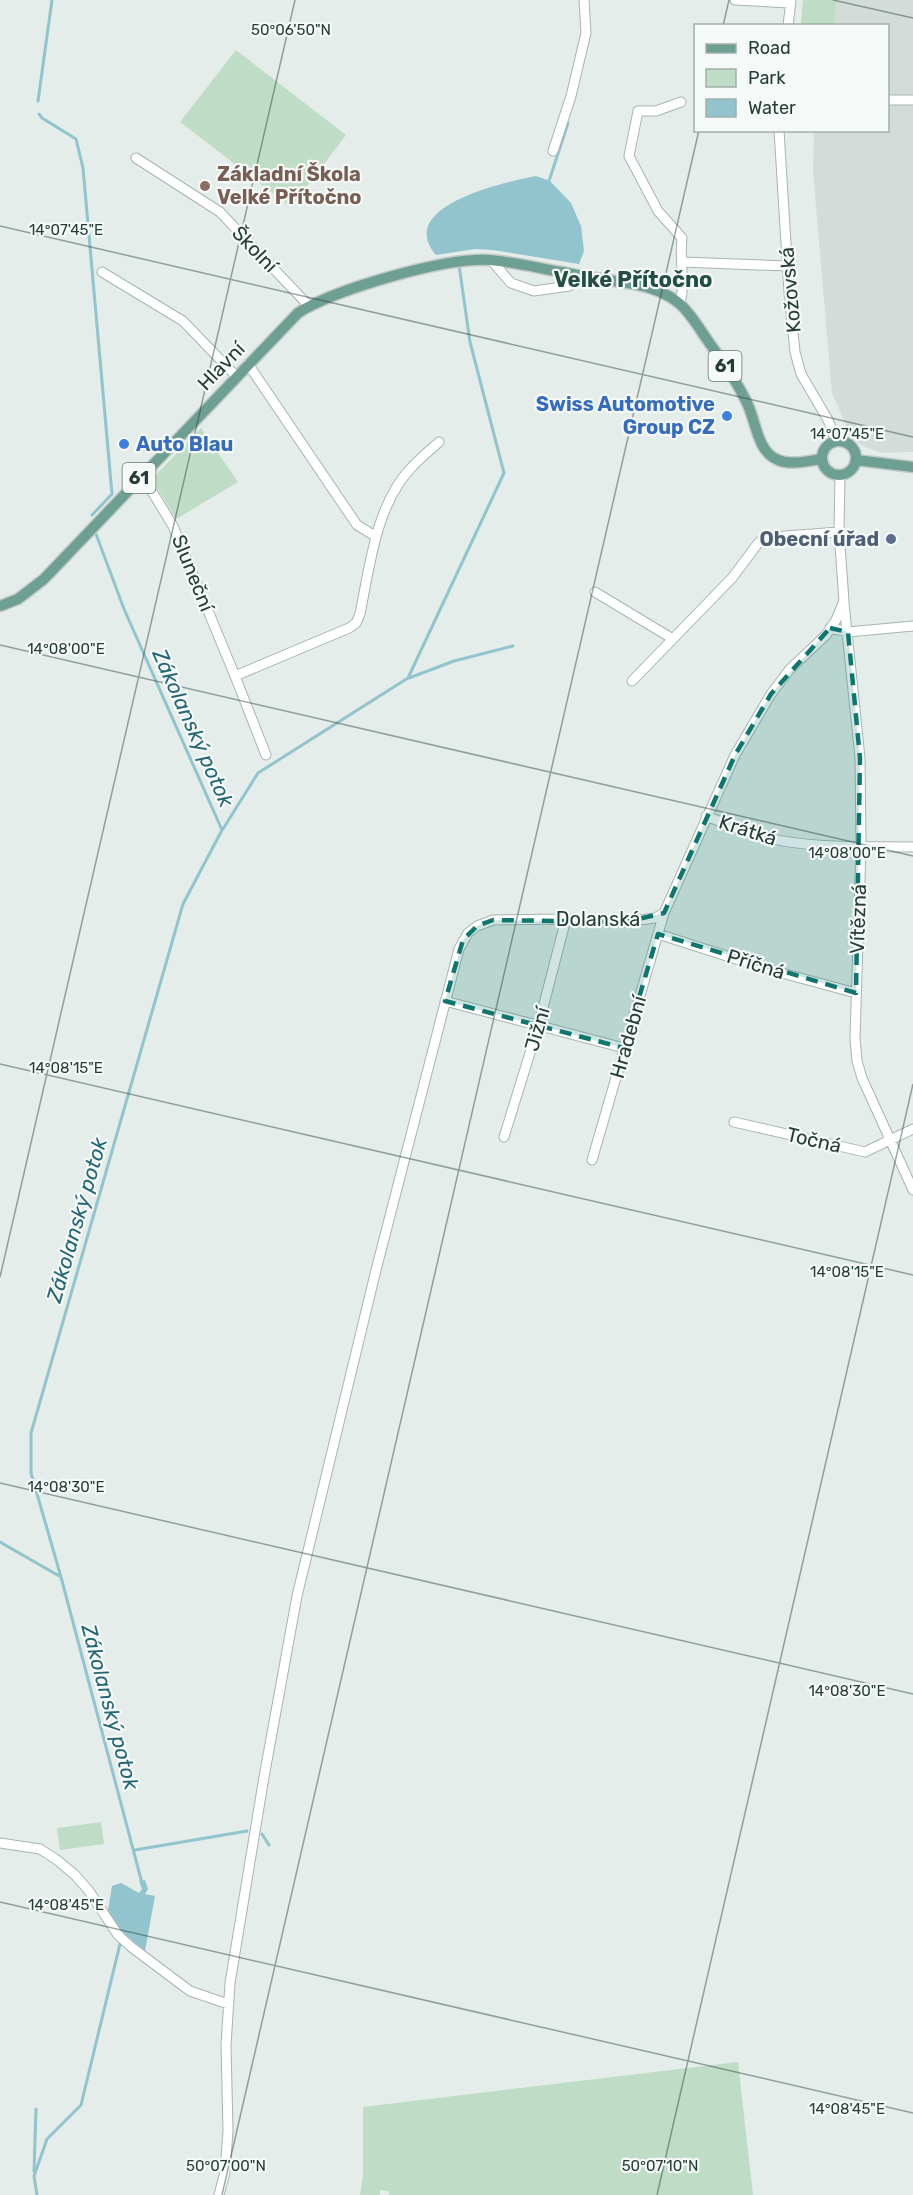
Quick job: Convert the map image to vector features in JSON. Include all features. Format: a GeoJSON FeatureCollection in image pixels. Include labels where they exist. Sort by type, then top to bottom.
{"type":"FeatureCollection","features":[{"type":"Feature","properties":{"kind":"main road","name":"Hlavní"},"geometry":{"type":"LineString","coordinates":[[0,606],[30,591],[44,579],[285,325],[309,306],[367,285],[459,261],[491,260],[647,287],[667,296],[680,304],[692,317],[735,381],[748,404],[761,442],[770,455],[787,462],[822,459]]}},
{"type":"Feature","properties":{"kind":"main road"},"geometry":{"type":"LineString","coordinates":[[836,441],[848,443],[856,454],[851,471],[840,475],[827,471],[822,459],[824,450],[836,441]]}},
{"type":"Feature","properties":{"kind":"main road"},"geometry":{"type":"LineString","coordinates":[[856,460],[913,467]]}},
{"type":"Feature","properties":{"kind":"street"},"geometry":{"type":"LineString","coordinates":[[553,151],[571,96],[586,33],[584,0]]}},
{"type":"Feature","properties":{"kind":"street"},"geometry":{"type":"LineString","coordinates":[[735,0],[790,1],[788,24]]}},
{"type":"Feature","properties":{"kind":"street"},"geometry":{"type":"LineString","coordinates":[[889,100],[913,100]]}},
{"type":"Feature","properties":{"kind":"street"},"geometry":{"type":"LineString","coordinates":[[680,304],[684,286],[682,238],[658,211],[629,156],[638,111],[656,111],[681,102]]}},
{"type":"Feature","properties":{"kind":"street","name":"Kožovská"},"geometry":{"type":"LineString","coordinates":[[779,132],[791,317],[798,363],[804,380],[828,420],[836,441]]}},
{"type":"Feature","properties":{"kind":"street","name":"Školní"},"geometry":{"type":"LineString","coordinates":[[136,158],[220,212],[309,306]]}},
{"type":"Feature","properties":{"kind":"street"},"geometry":{"type":"LineString","coordinates":[[491,260],[512,283],[534,291],[569,286],[583,276]]}},
{"type":"Feature","properties":{"kind":"street"},"geometry":{"type":"LineString","coordinates":[[682,262],[787,266]]}},
{"type":"Feature","properties":{"kind":"street"},"geometry":{"type":"LineString","coordinates":[[102,272],[183,321],[236,376]]}},
{"type":"Feature","properties":{"kind":"street"},"geometry":{"type":"LineString","coordinates":[[248,364],[357,525],[375,536]]}},
{"type":"Feature","properties":{"kind":"street"},"geometry":{"type":"LineString","coordinates":[[236,676],[356,623],[360,614],[375,536],[391,497],[410,468],[439,442]]}},
{"type":"Feature","properties":{"kind":"street","name":"Sluneční"},"geometry":{"type":"LineString","coordinates":[[142,475],[173,526],[236,676],[266,755]]}},
{"type":"Feature","properties":{"kind":"street"},"geometry":{"type":"LineString","coordinates":[[840,475],[839,532],[844,601]]}},
{"type":"Feature","properties":{"kind":"street"},"geometry":{"type":"LineString","coordinates":[[632,681],[732,578],[759,542],[773,537],[839,532]]}},
{"type":"Feature","properties":{"kind":"street"},"geometry":{"type":"LineString","coordinates":[[595,592],[673,639]]}},
{"type":"Feature","properties":{"kind":"street","name":"Dolanská"},"geometry":{"type":"LineString","coordinates":[[219,2195],[225,2172],[228,2131],[226,2045],[230,1983],[297,1596],[376,1270],[459,949],[468,933],[477,926],[494,920],[566,919],[625,922],[655,918],[664,913],[735,755],[771,694],[790,669],[830,628],[844,601]]}},
{"type":"Feature","properties":{"kind":"street","name":"Vítězná"},"geometry":{"type":"LineString","coordinates":[[844,601],[860,758],[861,846],[855,1039],[857,1061],[862,1078],[913,1191]]}},
{"type":"Feature","properties":{"kind":"street"},"geometry":{"type":"LineString","coordinates":[[830,628],[848,632],[913,626]]}},
{"type":"Feature","properties":{"kind":"street","name":"Krátká"},"geometry":{"type":"LineString","coordinates":[[706,816],[766,838],[784,842],[818,846],[913,847]]}},
{"type":"Feature","properties":{"kind":"street","name":"Hradební"},"geometry":{"type":"LineString","coordinates":[[592,1160],[664,913]]}},
{"type":"Feature","properties":{"kind":"street","name":"Jižní"},"geometry":{"type":"LineString","coordinates":[[504,1137],[538,1027],[566,919]]}},
{"type":"Feature","properties":{"kind":"street","name":"Příčná"},"geometry":{"type":"LineString","coordinates":[[658,933],[767,969],[856,993]]}},
{"type":"Feature","properties":{"kind":"street"},"geometry":{"type":"LineString","coordinates":[[445,1002],[624,1048]]}},
{"type":"Feature","properties":{"kind":"street","name":"Točná"},"geometry":{"type":"LineString","coordinates":[[734,1122],[865,1152],[913,1129]]}},
{"type":"Feature","properties":{"kind":"street"},"geometry":{"type":"LineString","coordinates":[[0,1843],[40,1849],[57,1860],[89,1891],[113,1929],[130,1946],[190,1991],[228,2004]]}},
{"type":"Feature","properties":{"kind":"highlighted area"},"geometry":{"type":"Polygon","coordinates":[[[830,628],[848,632],[860,758],[856,993],[658,934],[624,1048],[445,1001],[463,940],[477,926],[493,920],[625,922],[664,913],[735,755],[771,694],[830,628]]]}},
{"type":"Feature","properties":{"kind":"shaded area"},"geometry":{"type":"Polygon","coordinates":[[[803,0],[913,0],[913,452],[882,453],[863,446],[851,437],[832,393],[813,171],[814,132],[889,132],[889,24],[801,24],[803,0]]]}},
{"type":"Feature","properties":{"kind":"green space"},"geometry":{"type":"Polygon","coordinates":[[[803,0],[836,0],[834,24],[801,24],[803,0]]]}},
{"type":"Feature","properties":{"kind":"green space"},"geometry":{"type":"Polygon","coordinates":[[[236,50],[346,135],[291,207],[180,122],[236,50]]]}},
{"type":"Feature","properties":{"kind":"green space"},"geometry":{"type":"Polygon","coordinates":[[[201,428],[238,482],[176,519],[152,479],[201,428]]]}},
{"type":"Feature","properties":{"kind":"green space"},"geometry":{"type":"Polygon","coordinates":[[[101,1822],[104,1844],[60,1850],[57,1828],[101,1822]]]}},
{"type":"Feature","properties":{"kind":"green space"},"geometry":{"type":"Polygon","coordinates":[[[738,2062],[753,2195],[389,2195],[389,2191],[380,2190],[380,2195],[360,2195],[363,2176],[363,2107],[738,2062]]]}},
{"type":"Feature","properties":{"kind":"water"},"geometry":{"type":"Polygon","coordinates":[[[536,176],[550,181],[571,203],[581,226],[584,251],[579,264],[493,250],[475,249],[436,255],[427,238],[430,223],[441,210],[459,199],[480,191],[536,176]]]}},
{"type":"Feature","properties":{"kind":"water"},"geometry":{"type":"Polygon","coordinates":[[[145,1880],[148,1889],[145,1894],[155,1896],[145,1951],[107,1916],[112,1886],[121,1883],[139,1893],[142,1889],[139,1881],[145,1880]]]}},
{"type":"Feature","properties":{"kind":"waterway","name":"Zákolanský potok"},"geometry":{"type":"LineString","coordinates":[[38,101],[52,0]]}},
{"type":"Feature","properties":{"kind":"waterway","name":"Zákolanský potok"},"geometry":{"type":"LineString","coordinates":[[39,114],[76,139],[83,168],[112,494],[92,515]]}},
{"type":"Feature","properties":{"kind":"waterway"},"geometry":{"type":"LineString","coordinates":[[549,181],[568,123]]}},
{"type":"Feature","properties":{"kind":"waterway"},"geometry":{"type":"LineString","coordinates":[[223,829],[258,773],[408,678],[504,473],[470,342],[459,265]]}},
{"type":"Feature","properties":{"kind":"waterway","name":"Zákolanský potok"},"geometry":{"type":"LineString","coordinates":[[96,534],[124,609],[222,830],[183,904],[31,1433],[31,1473],[142,1883]]}},
{"type":"Feature","properties":{"kind":"waterway"},"geometry":{"type":"LineString","coordinates":[[409,678],[454,661],[513,646]]}},
{"type":"Feature","properties":{"kind":"waterway"},"geometry":{"type":"LineString","coordinates":[[0,1542],[61,1577]]}},
{"type":"Feature","properties":{"kind":"waterway"},"geometry":{"type":"LineString","coordinates":[[135,1850],[247,1831]]}},
{"type":"Feature","properties":{"kind":"waterway"},"geometry":{"type":"LineString","coordinates":[[262,1834],[269,1845]]}},
{"type":"Feature","properties":{"kind":"waterway","name":"Zákolanský potok"},"geometry":{"type":"LineString","coordinates":[[37,2195],[34,2176],[47,2139],[81,2105],[120,1944]]}},
{"type":"Feature","properties":{"kind":"waterway"},"geometry":{"type":"LineString","coordinates":[[34,2171],[36,2109]]}},
{"type":"Feature","properties":{"kind":"place","name":"Základní Škola Velké Přítočno"},"geometry":{"type":"Point","coordinates":[205,186]}},
{"type":"Feature","properties":{"kind":"place","name":"Swiss Automotive Group CZ"},"geometry":{"type":"Point","coordinates":[727,416]}},
{"type":"Feature","properties":{"kind":"place","name":"Auto Blau"},"geometry":{"type":"Point","coordinates":[124,444]}},
{"type":"Feature","properties":{"kind":"place","name":"Obecní úřad"},"geometry":{"type":"Point","coordinates":[891,539]}},
{"type":"Feature","properties":{"kind":"district","name":"Velké Přítočno"},"geometry":{"type":"Point","coordinates":[633,279]}}]}
